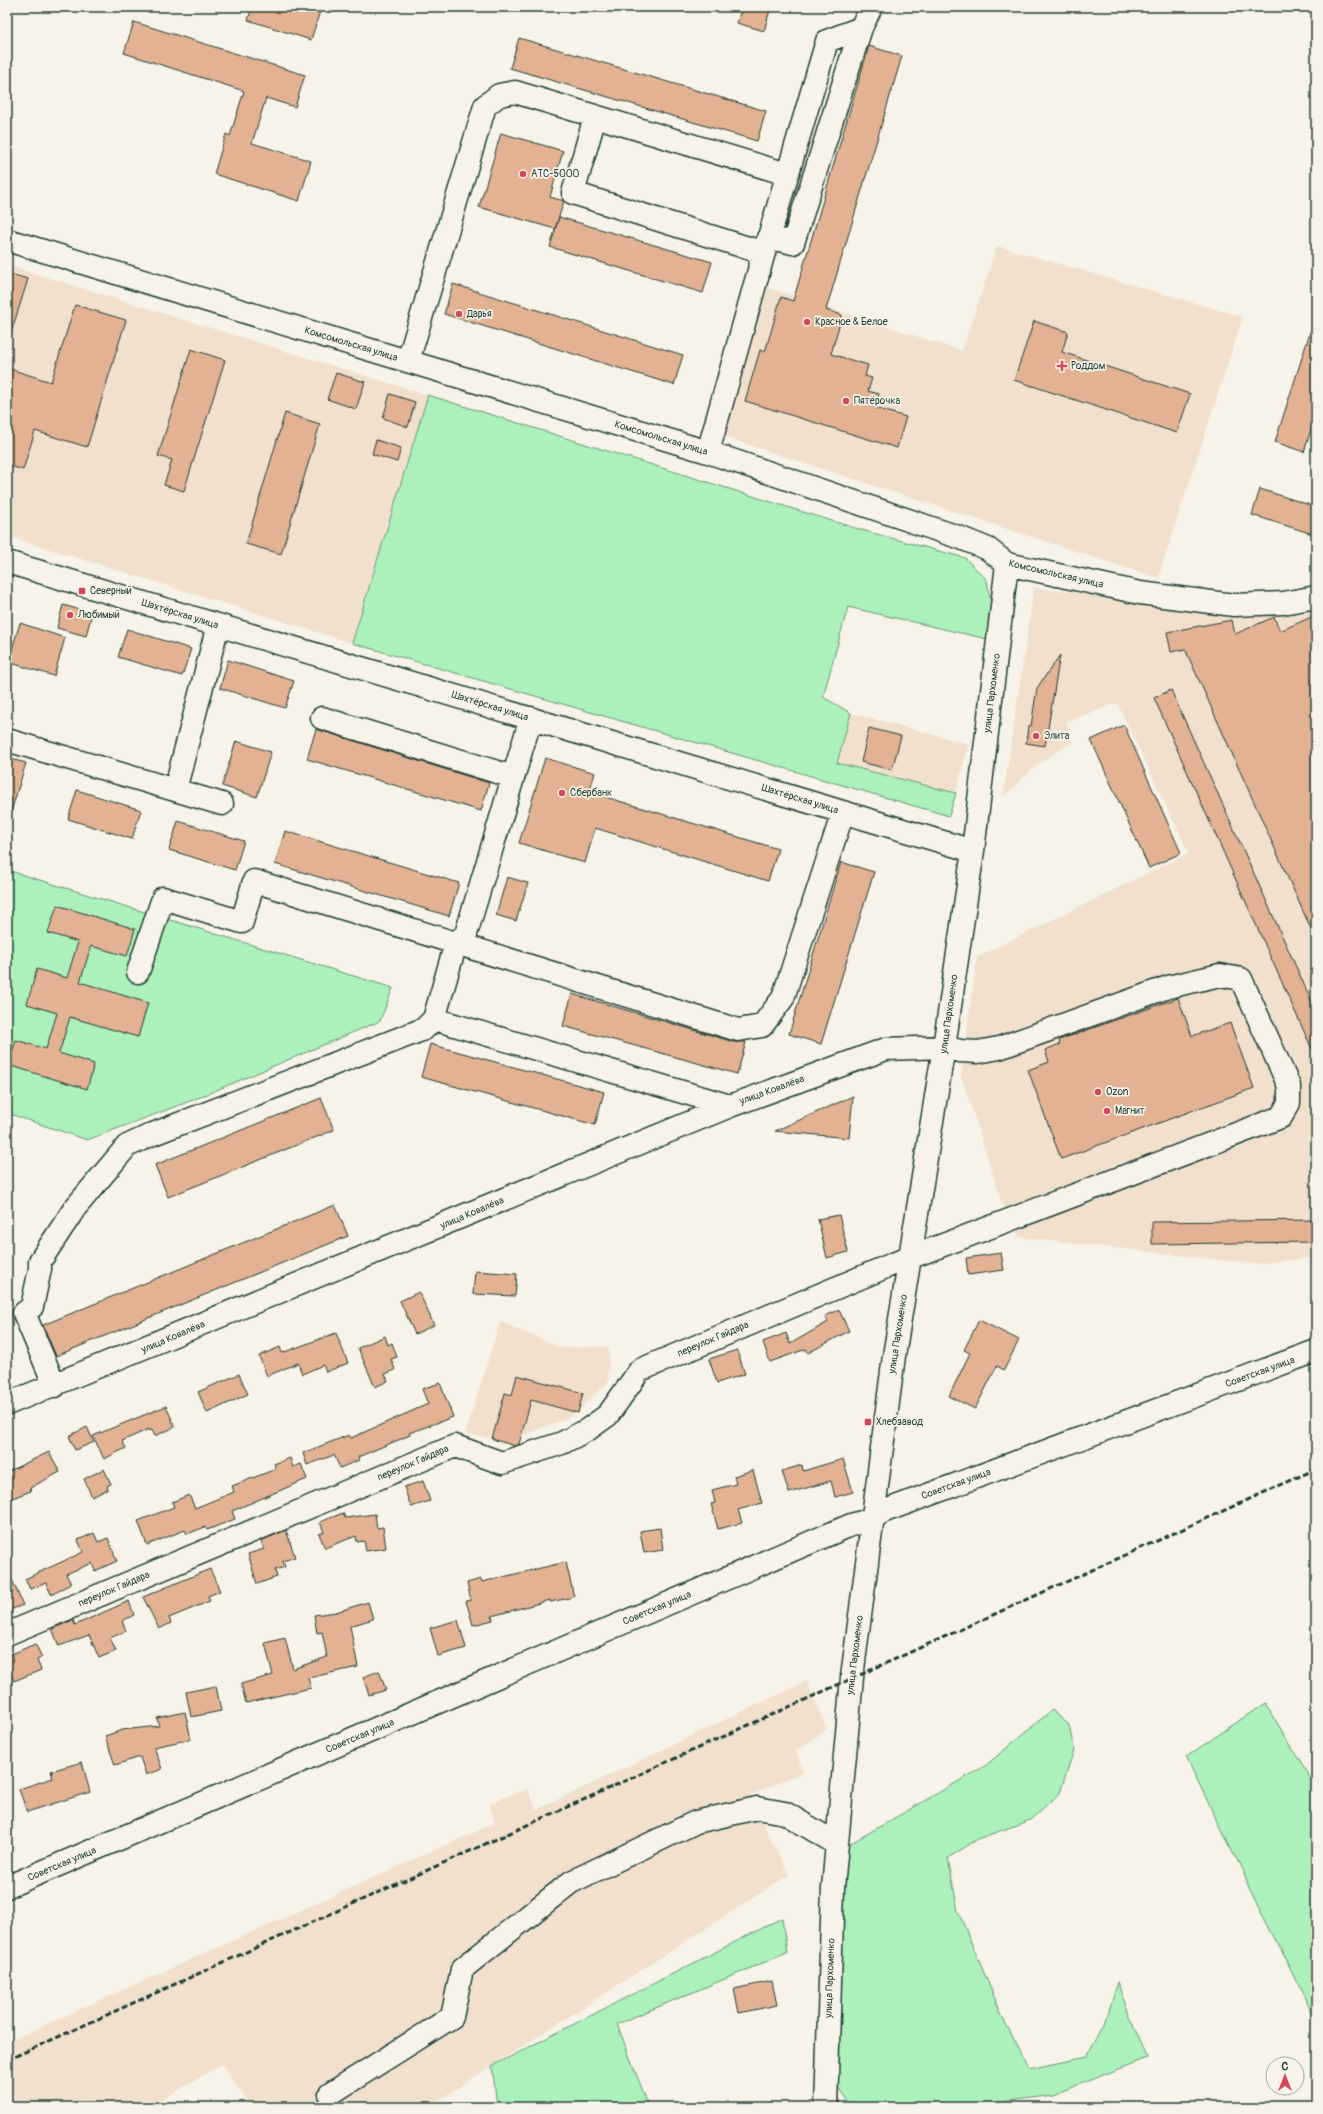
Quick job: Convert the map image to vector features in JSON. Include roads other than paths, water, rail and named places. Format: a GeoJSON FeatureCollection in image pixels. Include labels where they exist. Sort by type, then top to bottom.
{"type":"FeatureCollection","features":[{"type":"Feature","properties":{"kind":"street"},"geometry":{"type":"LineString","coordinates":[[595,117],[573,193],[766,245],[793,243],[861,28],[871,7]]}},
{"type":"Feature","properties":{"kind":"street"},"geometry":{"type":"LineString","coordinates":[[708,452],[766,245],[827,41],[861,28]]}},
{"type":"Feature","properties":{"kind":"street"},"geometry":{"type":"LineString","coordinates":[[408,361],[485,106],[499,96],[515,92],[787,174]]}},
{"type":"Feature","properties":{"kind":"street","name":"Комсомольская улица"},"geometry":{"type":"LineString","coordinates":[[7,240],[708,452],[961,538],[988,550],[1007,564],[1140,593],[1234,605],[1283,603],[1316,597]]}},
{"type":"Feature","properties":{"kind":"street","name":"Шахтёрская улица"},"geometry":{"type":"LineString","coordinates":[[7,562],[973,851]]}},
{"type":"Feature","properties":{"kind":"street","name":"улица Пархоменко"},"geometry":{"type":"LineString","coordinates":[[826,2107],[833,1888],[852,1677],[894,1356],[944,1047],[973,851],[1007,564]]}},
{"type":"Feature","properties":{"kind":"street"},"geometry":{"type":"LineString","coordinates":[[175,790],[218,625]]}},
{"type":"Feature","properties":{"kind":"street"},"geometry":{"type":"LineString","coordinates":[[322,718],[513,777]]}},
{"type":"Feature","properties":{"kind":"street"},"geometry":{"type":"LineString","coordinates":[[55,1386],[24,1313],[32,1307],[40,1269],[40,1261],[74,1208],[127,1146],[153,1134],[424,1029],[434,1019],[456,943],[466,934],[531,718]]}},
{"type":"Feature","properties":{"kind":"street"},"geometry":{"type":"LineString","coordinates":[[7,740],[222,804]]}},
{"type":"Feature","properties":{"kind":"street"},"geometry":{"type":"LineString","coordinates":[[138,972],[163,898],[242,922],[254,881],[738,1030],[762,1026],[783,998],[843,812]]}},
{"type":"Feature","properties":{"kind":"street","name":"улица Ковалёва"},"geometry":{"type":"LineString","coordinates":[[7,1404],[55,1386],[730,1106],[886,1049],[944,1047],[960,1051],[978,1052],[999,1048],[1168,987],[1220,975],[1241,979],[1289,1086],[1288,1103],[1281,1116],[1167,1158],[910,1259]]}},
{"type":"Feature","properties":{"kind":"street"},"geometry":{"type":"LineString","coordinates":[[434,1019],[730,1106]]}},
{"type":"Feature","properties":{"kind":"street","name":"переулок Гайдара"},"geometry":{"type":"LineString","coordinates":[[7,1634],[454,1446],[502,1463],[562,1443],[587,1430],[608,1415],[640,1370],[893,1264],[910,1259]]}},
{"type":"Feature","properties":{"kind":"street","name":"Советская улица"},"geometry":{"type":"LineString","coordinates":[[7,1887],[844,1528],[872,1519],[882,1512],[1316,1351]]}},
{"type":"Feature","properties":{"kind":"street"},"geometry":{"type":"LineString","coordinates":[[330,2094],[452,2017],[462,1969],[570,1882],[696,1822],[756,1808],[785,1814],[837,1844]]}},
{"type":"Feature","properties":{"kind":"railway"},"geometry":{"type":"LineString","coordinates":[[7,2060],[1316,1469]]}},
{"type":"Feature","properties":{"kind":"place","name":"АТС-5000"},"geometry":{"type":"Point","coordinates":[523,174]}},
{"type":"Feature","properties":{"kind":"place","name":"Дарья"},"geometry":{"type":"Point","coordinates":[459,314]}},
{"type":"Feature","properties":{"kind":"place","name":"Красное & Белое"},"geometry":{"type":"Point","coordinates":[807,322]}},
{"type":"Feature","properties":{"kind":"place","name":"Роддом"},"geometry":{"type":"Point","coordinates":[1062,366]}},
{"type":"Feature","properties":{"kind":"place","name":"Пятёрочка"},"geometry":{"type":"Point","coordinates":[846,401]}},
{"type":"Feature","properties":{"kind":"place","name":"Северный"},"geometry":{"type":"Point","coordinates":[82,591]}},
{"type":"Feature","properties":{"kind":"place","name":"Любимый"},"geometry":{"type":"Point","coordinates":[70,615]}},
{"type":"Feature","properties":{"kind":"place","name":"Элита"},"geometry":{"type":"Point","coordinates":[1036,736]}},
{"type":"Feature","properties":{"kind":"place","name":"Сбербанк"},"geometry":{"type":"Point","coordinates":[562,793]}},
{"type":"Feature","properties":{"kind":"place","name":"Ozon"},"geometry":{"type":"Point","coordinates":[1098,1092]}},
{"type":"Feature","properties":{"kind":"place","name":"Магнит"},"geometry":{"type":"Point","coordinates":[1107,1111]}},
{"type":"Feature","properties":{"kind":"place","name":"Хлебзавод"},"geometry":{"type":"Point","coordinates":[868,1422]}}]}
